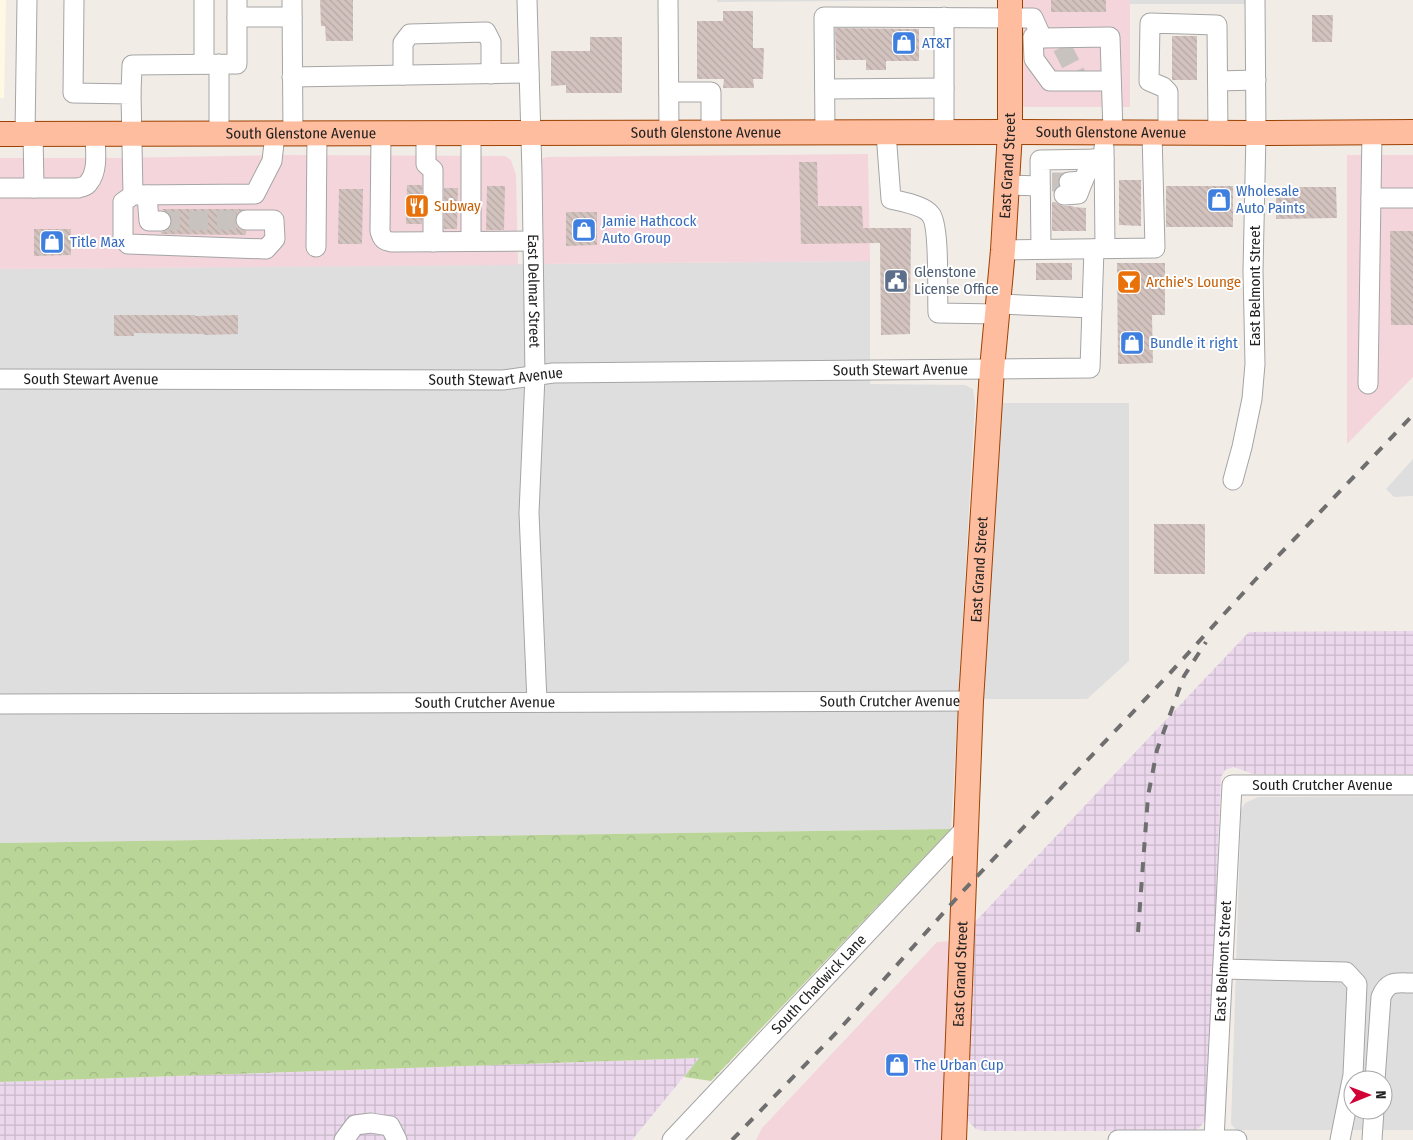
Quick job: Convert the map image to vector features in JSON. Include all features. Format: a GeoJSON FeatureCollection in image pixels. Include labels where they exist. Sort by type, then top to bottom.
{"type":"FeatureCollection","features":[{"type":"Feature","properties":{"kind":"main road","name":"East Grand Street"},"geometry":{"type":"LineString","coordinates":[[954,1140],[971,701],[992,369],[1010,132],[1010,8]]}},
{"type":"Feature","properties":{"kind":"main road","name":"South Glenstone Avenue"},"geometry":{"type":"LineString","coordinates":[[0,134],[886,132],[1256,134],[1413,132]]}},
{"type":"Feature","properties":{"kind":"street"},"geometry":{"type":"LineString","coordinates":[[27,0],[29,134],[34,188]]}},
{"type":"Feature","properties":{"kind":"street"},"geometry":{"type":"LineString","coordinates":[[74,0],[73,93],[131,94]]}},
{"type":"Feature","properties":{"kind":"street"},"geometry":{"type":"LineString","coordinates":[[204,0],[219,134]]}},
{"type":"Feature","properties":{"kind":"street","name":"East Delmar Street"},"geometry":{"type":"LineString","coordinates":[[527,0],[535,376],[529,513],[537,702]]}},
{"type":"Feature","properties":{"kind":"street"},"geometry":{"type":"LineString","coordinates":[[668,0],[669,133]]}},
{"type":"Feature","properties":{"kind":"street","name":"East Belmont Street"},"geometry":{"type":"LineString","coordinates":[[1233,480],[1252,399],[1255,364],[1255,0]]}},
{"type":"Feature","properties":{"kind":"street"},"geometry":{"type":"LineString","coordinates":[[161,221],[148,221],[140,195],[132,134],[132,65],[237,64],[237,9],[292,8],[292,77],[284,134],[255,194],[252,220],[274,220],[275,239],[266,248],[128,244],[123,238],[123,202],[140,195],[255,194]]}},
{"type":"Feature","properties":{"kind":"street"},"geometry":{"type":"LineString","coordinates":[[826,133],[824,17],[944,17],[1010,8],[1033,18],[1053,41]]}},
{"type":"Feature","properties":{"kind":"street"},"geometry":{"type":"LineString","coordinates":[[944,17],[944,132]]}},
{"type":"Feature","properties":{"kind":"street"},"geometry":{"type":"LineString","coordinates":[[1002,250],[1155,248],[1160,133],[1168,92],[1163,87],[1149,81],[1150,23],[1218,25],[1218,133]]}},
{"type":"Feature","properties":{"kind":"street"},"geometry":{"type":"LineString","coordinates":[[403,75],[402,43],[410,34],[486,32],[491,42],[491,74]]}},
{"type":"Feature","properties":{"kind":"street"},"geometry":{"type":"LineString","coordinates":[[886,132],[891,199],[918,206],[930,214],[936,227],[938,313],[997,309],[1092,308],[1100,248],[1098,159],[1108,133],[1111,81],[1110,37],[1053,41],[1034,37],[1034,60],[1050,81],[1079,79],[1111,81]]}},
{"type":"Feature","properties":{"kind":"street"},"geometry":{"type":"LineString","coordinates":[[292,77],[529,73]]}},
{"type":"Feature","properties":{"kind":"street"},"geometry":{"type":"LineString","coordinates":[[1218,81],[1256,80]]}},
{"type":"Feature","properties":{"kind":"street"},"geometry":{"type":"LineString","coordinates":[[825,89],[944,88]]}},
{"type":"Feature","properties":{"kind":"street"},"geometry":{"type":"LineString","coordinates":[[669,92],[711,92],[711,133]]}},
{"type":"Feature","properties":{"kind":"street"},"geometry":{"type":"LineString","coordinates":[[1049,132],[1050,160]]}},
{"type":"Feature","properties":{"kind":"street"},"geometry":{"type":"LineString","coordinates":[[1368,384],[1372,132]]}},
{"type":"Feature","properties":{"kind":"street"},"geometry":{"type":"LineString","coordinates":[[0,188],[78,188],[88,184],[93,176],[95,166],[95,134]]}},
{"type":"Feature","properties":{"kind":"street"},"geometry":{"type":"LineString","coordinates":[[316,247],[317,134]]}},
{"type":"Feature","properties":{"kind":"street"},"geometry":{"type":"LineString","coordinates":[[380,134],[380,231],[381,238],[385,241],[533,241]]}},
{"type":"Feature","properties":{"kind":"street"},"geometry":{"type":"LineString","coordinates":[[426,134],[426,164],[433,170],[433,242]]}},
{"type":"Feature","properties":{"kind":"street"},"geometry":{"type":"LineString","coordinates":[[471,134],[471,241]]}},
{"type":"Feature","properties":{"kind":"street"},"geometry":{"type":"LineString","coordinates":[[1041,250],[1054,187],[1040,160],[1098,159]]}},
{"type":"Feature","properties":{"kind":"street"},"geometry":{"type":"LineString","coordinates":[[1007,185],[1054,187],[1098,159]]}},
{"type":"Feature","properties":{"kind":"street"},"geometry":{"type":"LineString","coordinates":[[1371,198],[1413,198]]}},
{"type":"Feature","properties":{"kind":"street","name":"South Stewart Avenue"},"geometry":{"type":"LineString","coordinates":[[0,379],[503,380],[553,373],[1090,368],[1092,308]]}},
{"type":"Feature","properties":{"kind":"street","name":"South Crutcher Avenue"},"geometry":{"type":"LineString","coordinates":[[0,704],[971,701]]}},
{"type":"Feature","properties":{"kind":"street","name":"East Belmont Street"},"geometry":{"type":"LineString","coordinates":[[1205,1139],[1223,969],[1232,785]]}},
{"type":"Feature","properties":{"kind":"street","name":"South Crutcher Avenue"},"geometry":{"type":"LineString","coordinates":[[1232,785],[1413,785]]}},
{"type":"Feature","properties":{"kind":"street","name":"South Chadwick Lane"},"geometry":{"type":"LineString","coordinates":[[672,1140],[965,829]]}},
{"type":"Feature","properties":{"kind":"street"},"geometry":{"type":"LineString","coordinates":[[1223,969],[1346,972],[1357,984],[1353,1075],[1340,1140]]}},
{"type":"Feature","properties":{"kind":"street"},"geometry":{"type":"LineString","coordinates":[[1377,1070],[1381,997],[1390,984],[1413,983]]}},
{"type":"Feature","properties":{"kind":"street"},"geometry":{"type":"LineString","coordinates":[[1372,1140],[1373,1120]]}},
{"type":"Feature","properties":{"kind":"street"},"geometry":{"type":"LineString","coordinates":[[344,1140],[355,1125],[370,1123],[390,1126],[397,1140]]}},
{"type":"Feature","properties":{"kind":"street"},"geometry":{"type":"LineString","coordinates":[[1118,1140],[1237,1140]]}},
{"type":"Feature","properties":{"kind":"shaded area"},"geometry":{"type":"Polygon","coordinates":[[[0,0],[6,0],[4,98],[0,98],[0,0]]]}},
{"type":"Feature","properties":{"kind":"shaded area"},"geometry":{"type":"Polygon","coordinates":[[[717,0],[964,0],[717,2],[717,0]]]}},
{"type":"Feature","properties":{"kind":"shaded area"},"geometry":{"type":"Polygon","coordinates":[[[1015,0],[1130,0],[1130,107],[1026,107],[1019,105],[1015,0]]]}},
{"type":"Feature","properties":{"kind":"shaded area"},"geometry":{"type":"Polygon","coordinates":[[[1130,0],[1254,0],[1245,4],[1130,4],[1130,0]]]}},
{"type":"Feature","properties":{"kind":"shaded area"},"geometry":{"type":"Polygon","coordinates":[[[868,154],[870,261],[537,264],[540,160],[546,157],[868,154]]]}},
{"type":"Feature","properties":{"kind":"shaded area"},"geometry":{"type":"Polygon","coordinates":[[[285,155],[505,156],[511,160],[516,175],[518,265],[0,269],[0,158],[285,155]]]}},
{"type":"Feature","properties":{"kind":"shaded area"},"geometry":{"type":"Polygon","coordinates":[[[1347,155],[1413,155],[1413,377],[1347,444],[1347,155]]]}},
{"type":"Feature","properties":{"kind":"shaded area"},"geometry":{"type":"Polygon","coordinates":[[[870,261],[870,384],[965,385],[973,389],[975,403],[951,829],[0,843],[0,269],[870,261]]]}},
{"type":"Feature","properties":{"kind":"shaded area"},"geometry":{"type":"Polygon","coordinates":[[[994,403],[1129,403],[1129,661],[1087,699],[979,699],[994,403]]]}},
{"type":"Feature","properties":{"kind":"shaded area"},"geometry":{"type":"Polygon","coordinates":[[[1413,459],[1413,496],[1394,497],[1386,489],[1413,459]]]}},
{"type":"Feature","properties":{"kind":"shaded area"},"geometry":{"type":"Polygon","coordinates":[[[1413,631],[1413,774],[1253,774],[1234,767],[1225,770],[1221,777],[1207,1112],[1205,1121],[1199,1128],[1193,1131],[984,1131],[976,1129],[969,1122],[964,1112],[973,924],[1249,632],[1413,631]]]}},
{"type":"Feature","properties":{"kind":"shaded area"},"geometry":{"type":"Polygon","coordinates":[[[1413,796],[1413,1130],[1236,1130],[1231,1124],[1241,810],[1245,803],[1258,797],[1413,796]]]}},
{"type":"Feature","properties":{"kind":"shaded area"},"geometry":{"type":"Polygon","coordinates":[[[953,941],[945,1140],[756,1140],[762,1128],[937,942],[953,941]]]}},
{"type":"Feature","properties":{"kind":"shaded area"},"geometry":{"type":"Polygon","coordinates":[[[699,1058],[632,1140],[0,1140],[0,1082],[699,1058]]]}},
{"type":"Feature","properties":{"kind":"green space"},"geometry":{"type":"Polygon","coordinates":[[[951,829],[711,1081],[684,1077],[699,1058],[0,1082],[0,843],[951,829]]]}},
{"type":"Feature","properties":{"kind":"building"},"geometry":{"type":"Polygon","coordinates":[[[320,0],[353,0],[353,41],[326,41],[325,26],[321,26],[320,0]]]}},
{"type":"Feature","properties":{"kind":"building"},"geometry":{"type":"Polygon","coordinates":[[[1051,0],[1106,0],[1106,12],[1051,12],[1051,0]]]}},
{"type":"Feature","properties":{"kind":"building"},"geometry":{"type":"Polygon","coordinates":[[[723,11],[753,11],[753,48],[764,48],[763,79],[753,79],[754,88],[723,88],[724,79],[697,79],[697,21],[723,21],[723,11]]]}},
{"type":"Feature","properties":{"kind":"building"},"geometry":{"type":"Polygon","coordinates":[[[1312,15],[1333,15],[1332,42],[1312,42],[1312,15]]]}},
{"type":"Feature","properties":{"kind":"building"},"geometry":{"type":"Polygon","coordinates":[[[835,28],[919,29],[919,61],[886,61],[886,70],[866,70],[866,60],[836,60],[835,28]]]}},
{"type":"Feature","properties":{"kind":"building"},"geometry":{"type":"Polygon","coordinates":[[[1172,36],[1197,36],[1197,80],[1172,80],[1172,36]]]}},
{"type":"Feature","properties":{"kind":"building"},"geometry":{"type":"Polygon","coordinates":[[[590,37],[622,37],[622,93],[566,93],[566,85],[551,86],[551,51],[590,51],[590,37]]]}},
{"type":"Feature","properties":{"kind":"building"},"geometry":{"type":"Polygon","coordinates":[[[799,162],[817,162],[818,206],[862,206],[863,228],[911,228],[910,334],[881,335],[880,243],[801,244],[799,162]]]}},
{"type":"Feature","properties":{"kind":"building"},"geometry":{"type":"Polygon","coordinates":[[[1119,180],[1141,180],[1141,226],[1119,225],[1119,180]]]}},
{"type":"Feature","properties":{"kind":"building"},"geometry":{"type":"Polygon","coordinates":[[[407,185],[422,185],[422,224],[406,224],[407,185]]]}},
{"type":"Feature","properties":{"kind":"building"},"geometry":{"type":"Polygon","coordinates":[[[487,186],[505,186],[504,230],[486,230],[487,186]]]}},
{"type":"Feature","properties":{"kind":"building"},"geometry":{"type":"Polygon","coordinates":[[[1166,186],[1233,186],[1233,227],[1166,227],[1166,186]]]}},
{"type":"Feature","properties":{"kind":"building"},"geometry":{"type":"Polygon","coordinates":[[[1276,187],[1336,187],[1337,218],[1276,219],[1276,187]]]}},
{"type":"Feature","properties":{"kind":"building"},"geometry":{"type":"Polygon","coordinates":[[[444,188],[458,188],[457,229],[444,229],[444,188]]]}},
{"type":"Feature","properties":{"kind":"building"},"geometry":{"type":"Polygon","coordinates":[[[339,189],[363,189],[362,244],[338,244],[339,189]]]}},
{"type":"Feature","properties":{"kind":"building"},"geometry":{"type":"Polygon","coordinates":[[[1052,202],[1064,206],[1086,208],[1086,231],[1052,231],[1052,202]]]}},
{"type":"Feature","properties":{"kind":"building"},"geometry":{"type":"Polygon","coordinates":[[[161,209],[246,209],[237,214],[235,220],[240,229],[246,231],[246,235],[161,234],[161,232],[166,231],[170,227],[172,221],[170,215],[161,209]]]}},
{"type":"Feature","properties":{"kind":"building"},"geometry":{"type":"Polygon","coordinates":[[[566,212],[597,212],[597,245],[566,246],[566,212]]]}},
{"type":"Feature","properties":{"kind":"building","name":"Title Max"},"geometry":{"type":"Polygon","coordinates":[[[34,229],[71,229],[71,255],[34,256],[34,229]]]}},
{"type":"Feature","properties":{"kind":"building"},"geometry":{"type":"Polygon","coordinates":[[[1390,231],[1413,231],[1413,325],[1391,325],[1390,231]]]}},
{"type":"Feature","properties":{"kind":"building"},"geometry":{"type":"Polygon","coordinates":[[[1036,263],[1072,263],[1072,280],[1036,280],[1036,263]]]}},
{"type":"Feature","properties":{"kind":"building"},"geometry":{"type":"Polygon","coordinates":[[[1117,263],[1165,263],[1165,315],[1152,315],[1153,363],[1118,364],[1117,263]]]}},
{"type":"Feature","properties":{"kind":"building"},"geometry":{"type":"Polygon","coordinates":[[[114,315],[238,315],[238,334],[134,333],[134,336],[114,336],[114,315]]]}},
{"type":"Feature","properties":{"kind":"building"},"geometry":{"type":"Polygon","coordinates":[[[1154,524],[1205,524],[1205,574],[1154,574],[1154,524]]]}},
{"type":"Feature","properties":{"kind":"tunnel"},"geometry":{"type":"LineString","coordinates":[[1062,47],[1077,76]]}},
{"type":"Feature","properties":{"kind":"tunnel"},"geometry":{"type":"LineString","coordinates":[[1052,182],[1069,182]]}},
{"type":"Feature","properties":{"kind":"tunnel"},"geometry":{"type":"LineString","coordinates":[[161,221],[246,220]]}},
{"type":"Feature","properties":{"kind":"railway"},"geometry":{"type":"LineString","coordinates":[[732,1140],[837,1032],[963,891],[1413,415]]}},
{"type":"Feature","properties":{"kind":"railway"},"geometry":{"type":"LineString","coordinates":[[1138,932],[1148,796],[1157,750],[1184,676],[1206,642]]}},
{"type":"Feature","properties":{"kind":"place","name":"AT&T"},"geometry":{"type":"Point","coordinates":[904,43]}},
{"type":"Feature","properties":{"kind":"place","name":"Wholesale Auto Paints"},"geometry":{"type":"Point","coordinates":[1219,200]}},
{"type":"Feature","properties":{"kind":"place","name":"Subway"},"geometry":{"type":"Point","coordinates":[417,206]}},
{"type":"Feature","properties":{"kind":"place","name":"Jamie Hathcock Auto Group"},"geometry":{"type":"Point","coordinates":[584,230]}},
{"type":"Feature","properties":{"kind":"place","name":"Title Max"},"geometry":{"type":"Point","coordinates":[52,242]}},
{"type":"Feature","properties":{"kind":"place","name":"Glenstone License Office"},"geometry":{"type":"Point","coordinates":[896,281]}},
{"type":"Feature","properties":{"kind":"place","name":"Archie's Lounge"},"geometry":{"type":"Point","coordinates":[1129,282]}},
{"type":"Feature","properties":{"kind":"place","name":"Bundle it right"},"geometry":{"type":"Point","coordinates":[1132,343]}},
{"type":"Feature","properties":{"kind":"place","name":"The Urban Cup"},"geometry":{"type":"Point","coordinates":[897,1065]}}]}
